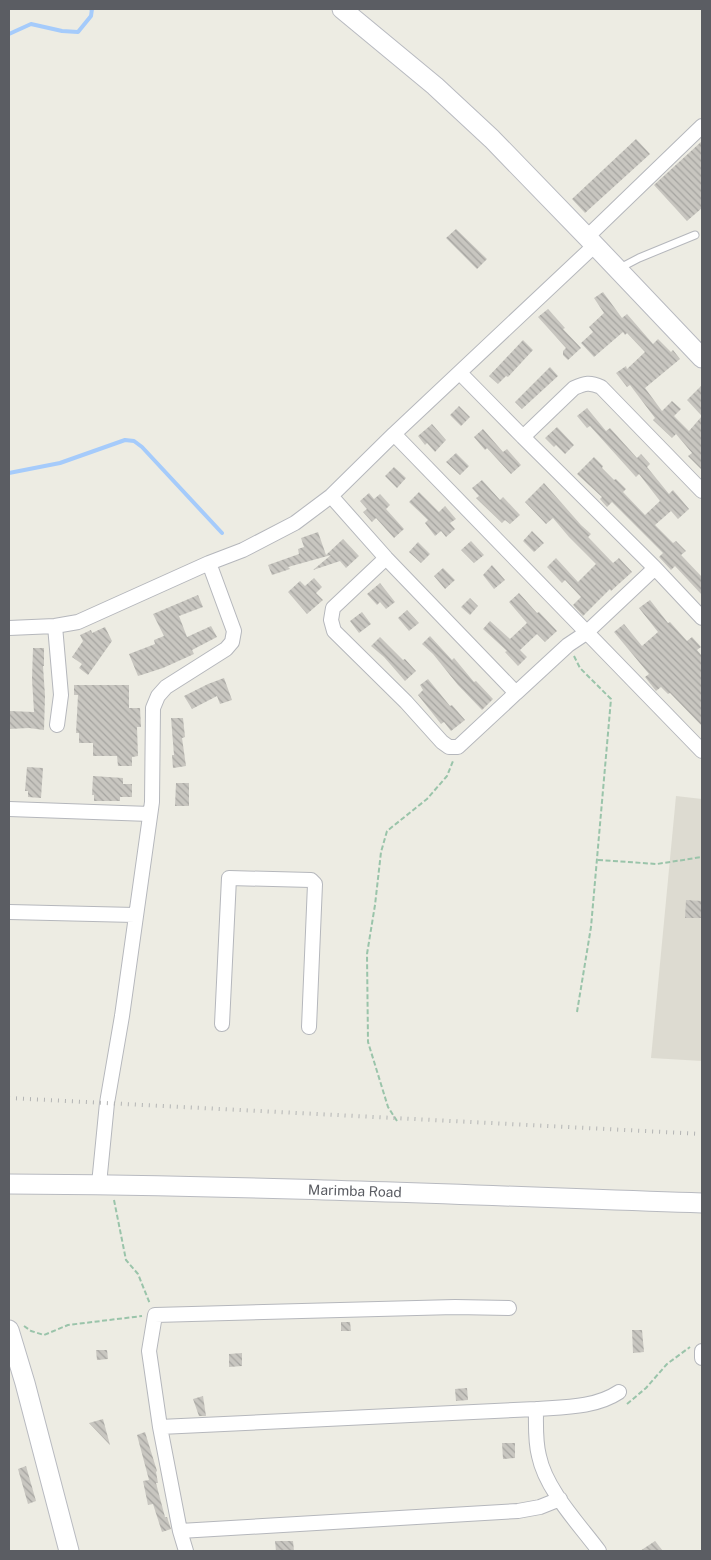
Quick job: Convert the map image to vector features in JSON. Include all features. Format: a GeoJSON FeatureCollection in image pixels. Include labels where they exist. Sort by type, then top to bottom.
{"type":"FeatureCollection","features":[{"type":"Feature","properties":{"kind":"street"},"geometry":{"type":"LineString","coordinates":[[342,9],[435,86],[492,139],[702,358]]}},
{"type":"Feature","properties":{"kind":"street"},"geometry":{"type":"LineString","coordinates":[[9,628],[55,626],[78,622],[208,563],[243,550],[295,523],[331,496],[460,373],[702,126]]}},
{"type":"Feature","properties":{"kind":"street"},"geometry":{"type":"LineString","coordinates":[[460,373],[655,568],[702,618]]}},
{"type":"Feature","properties":{"kind":"street"},"geometry":{"type":"LineString","coordinates":[[523,437],[574,388],[592,383],[601,387],[702,491]]}},
{"type":"Feature","properties":{"kind":"street"},"geometry":{"type":"LineString","coordinates":[[394,434],[702,751]]}},
{"type":"Feature","properties":{"kind":"street"},"geometry":{"type":"LineString","coordinates":[[331,496],[386,558],[516,693]]}},
{"type":"Feature","properties":{"kind":"street"},"geometry":{"type":"LineString","coordinates":[[386,558],[333,608],[331,620],[334,631],[406,702],[442,742],[449,746],[458,747],[568,646],[586,633],[655,568]]}},
{"type":"Feature","properties":{"kind":"street"},"geometry":{"type":"LineString","coordinates":[[105,1184],[107,1103],[122,1016],[152,802],[153,708],[158,696],[166,687],[226,649],[232,642],[234,631],[208,563]]}},
{"type":"Feature","properties":{"kind":"street"},"geometry":{"type":"LineString","coordinates":[[55,626],[61,695],[58,725]]}},
{"type":"Feature","properties":{"kind":"street"},"geometry":{"type":"LineString","coordinates":[[9,808],[150,814]]}},
{"type":"Feature","properties":{"kind":"street"},"geometry":{"type":"LineString","coordinates":[[222,1024],[229,878],[311,880],[315,884],[309,1027]]}},
{"type":"Feature","properties":{"kind":"street"},"geometry":{"type":"LineString","coordinates":[[9,912],[135,915]]}},
{"type":"Feature","properties":{"kind":"street","name":"Marimba Road"},"geometry":{"type":"LineString","coordinates":[[9,1184],[105,1184],[702,1203]]}},
{"type":"Feature","properties":{"kind":"street"},"geometry":{"type":"LineString","coordinates":[[186,1551],[180,1531],[160,1427],[149,1351],[155,1315],[509,1308]]}},
{"type":"Feature","properties":{"kind":"street"},"geometry":{"type":"LineString","coordinates":[[16,1329],[25,1383],[69,1551]]}},
{"type":"Feature","properties":{"kind":"street"},"geometry":{"type":"LineString","coordinates":[[160,1427],[536,1410],[592,1404],[609,1399],[623,1398]]}},
{"type":"Feature","properties":{"kind":"street"},"geometry":{"type":"LineString","coordinates":[[536,1410],[536,1442],[539,1458],[546,1475],[560,1499],[599,1551]]}},
{"type":"Feature","properties":{"kind":"street"},"geometry":{"type":"LineString","coordinates":[[180,1531],[518,1511],[540,1507],[560,1499]]}},
{"type":"Feature","properties":{"kind":"lane"},"geometry":{"type":"LineString","coordinates":[[618,269],[639,258],[695,235]]}},
{"type":"Feature","properties":{"kind":"path"},"geometry":{"type":"LineString","coordinates":[[568,646],[580,668],[611,700],[591,927],[577,1012]]}},
{"type":"Feature","properties":{"kind":"path"},"geometry":{"type":"LineString","coordinates":[[398,1121],[388,1107],[368,1042],[367,954],[381,852],[387,831],[427,799],[447,776],[458,747]]}},
{"type":"Feature","properties":{"kind":"path"},"geometry":{"type":"LineString","coordinates":[[597,860],[657,864],[702,857]]}},
{"type":"Feature","properties":{"kind":"path"},"geometry":{"type":"LineString","coordinates":[[16,1329],[44,1335],[68,1325],[155,1315],[138,1274],[126,1260],[105,1184]]}},
{"type":"Feature","properties":{"kind":"path"},"geometry":{"type":"LineString","coordinates":[[623,1398],[646,1388],[667,1364],[690,1347],[700,1352]]}},
{"type":"Feature","properties":{"kind":"shaded area"},"geometry":{"type":"Polygon","coordinates":[[[676,796],[702,799],[702,1061],[651,1058],[676,796]]]}},
{"type":"Feature","properties":{"kind":"building"},"geometry":{"type":"Polygon","coordinates":[[[636,139],[650,154],[585,213],[572,199],[636,139]]]}},
{"type":"Feature","properties":{"kind":"building"},"geometry":{"type":"Polygon","coordinates":[[[702,141],[702,208],[687,221],[654,185],[702,141]]]}},
{"type":"Feature","properties":{"kind":"building"},"geometry":{"type":"Polygon","coordinates":[[[456,229],[487,259],[477,269],[446,238],[456,229]]]}},
{"type":"Feature","properties":{"kind":"building"},"geometry":{"type":"Polygon","coordinates":[[[603,292],[622,318],[627,314],[653,344],[658,339],[671,352],[673,350],[680,359],[645,388],[662,411],[672,401],[681,409],[674,416],[689,431],[702,416],[702,470],[688,456],[692,453],[676,434],[672,438],[653,420],[655,418],[630,385],[627,387],[616,373],[626,366],[627,369],[645,352],[627,333],[625,335],[623,332],[594,357],[581,343],[593,332],[589,327],[604,313],[594,298],[603,292]]]}},
{"type":"Feature","properties":{"kind":"building"},"geometry":{"type":"Polygon","coordinates":[[[548,309],[581,348],[568,360],[563,355],[563,351],[566,348],[538,317],[548,309]]]}},
{"type":"Feature","properties":{"kind":"building"},"geometry":{"type":"Polygon","coordinates":[[[523,340],[533,350],[508,377],[506,376],[498,384],[489,376],[523,340]]]}},
{"type":"Feature","properties":{"kind":"building"},"geometry":{"type":"Polygon","coordinates":[[[550,367],[558,376],[522,409],[515,402],[550,367]]]}},
{"type":"Feature","properties":{"kind":"building"},"geometry":{"type":"Polygon","coordinates":[[[702,385],[702,416],[687,400],[702,385]]]}},
{"type":"Feature","properties":{"kind":"building"},"geometry":{"type":"Polygon","coordinates":[[[459,406],[470,417],[461,426],[450,415],[459,406]]]}},
{"type":"Feature","properties":{"kind":"building"},"geometry":{"type":"Polygon","coordinates":[[[587,408],[606,431],[610,428],[637,458],[641,454],[650,464],[647,467],[669,494],[673,490],[689,509],[678,519],[671,511],[655,525],[673,543],[676,541],[686,551],[681,555],[702,577],[702,595],[675,566],[671,570],[659,557],[663,553],[612,502],[607,507],[600,499],[602,497],[577,474],[594,457],[614,480],[616,479],[626,489],[623,492],[645,515],[660,501],[639,474],[636,477],[590,426],[587,428],[577,416],[587,408]]]}},
{"type":"Feature","properties":{"kind":"building"},"geometry":{"type":"Polygon","coordinates":[[[432,424],[446,440],[435,452],[427,443],[425,445],[418,436],[432,424]]]}},
{"type":"Feature","properties":{"kind":"building"},"geometry":{"type":"Polygon","coordinates":[[[557,427],[574,445],[565,454],[545,438],[557,427]]]}},
{"type":"Feature","properties":{"kind":"building"},"geometry":{"type":"Polygon","coordinates":[[[483,429],[503,452],[507,449],[521,465],[511,474],[474,437],[483,429]]]}},
{"type":"Feature","properties":{"kind":"building"},"geometry":{"type":"Polygon","coordinates":[[[456,453],[469,466],[460,475],[446,462],[456,453]]]}},
{"type":"Feature","properties":{"kind":"building"},"geometry":{"type":"Polygon","coordinates":[[[394,467],[406,478],[397,488],[385,476],[394,467]]]}},
{"type":"Feature","properties":{"kind":"building"},"geometry":{"type":"Polygon","coordinates":[[[482,480],[500,500],[503,497],[520,515],[510,524],[505,520],[502,523],[476,498],[479,496],[472,488],[482,480]]]}},
{"type":"Feature","properties":{"kind":"building"},"geometry":{"type":"Polygon","coordinates":[[[544,483],[591,534],[588,537],[613,563],[619,558],[632,572],[611,591],[610,589],[583,616],[573,605],[581,597],[565,580],[562,583],[547,567],[556,558],[578,582],[596,564],[553,518],[546,524],[525,502],[544,483]]]}},
{"type":"Feature","properties":{"kind":"building"},"geometry":{"type":"Polygon","coordinates":[[[419,492],[439,512],[445,506],[456,519],[450,523],[455,529],[446,537],[441,531],[435,536],[425,523],[428,520],[409,502],[419,492]]]}},
{"type":"Feature","properties":{"kind":"building"},"geometry":{"type":"Polygon","coordinates":[[[369,493],[374,499],[380,494],[390,505],[386,509],[404,529],[394,538],[376,518],[372,522],[363,512],[367,509],[360,501],[369,493]]]}},
{"type":"Feature","properties":{"kind":"building"},"geometry":{"type":"Polygon","coordinates":[[[532,531],[544,543],[534,552],[523,541],[532,531]]]}},
{"type":"Feature","properties":{"kind":"building"},"geometry":{"type":"Polygon","coordinates":[[[318,532],[326,555],[343,539],[359,556],[346,568],[340,561],[313,570],[331,555],[288,567],[290,569],[272,575],[268,565],[299,554],[298,549],[304,547],[301,538],[318,532]]]}},
{"type":"Feature","properties":{"kind":"building"},"geometry":{"type":"Polygon","coordinates":[[[471,541],[484,555],[474,563],[461,550],[471,541]]]}},
{"type":"Feature","properties":{"kind":"building"},"geometry":{"type":"Polygon","coordinates":[[[418,542],[430,554],[421,563],[409,552],[418,542]]]}},
{"type":"Feature","properties":{"kind":"building"},"geometry":{"type":"Polygon","coordinates":[[[492,565],[505,580],[494,589],[483,575],[492,565]]]}},
{"type":"Feature","properties":{"kind":"building"},"geometry":{"type":"Polygon","coordinates":[[[443,568],[455,580],[445,589],[434,576],[443,568]]]}},
{"type":"Feature","properties":{"kind":"building"},"geometry":{"type":"Polygon","coordinates":[[[314,578],[322,587],[316,593],[323,600],[307,614],[288,592],[300,581],[305,586],[314,578]]]}},
{"type":"Feature","properties":{"kind":"building"},"geometry":{"type":"Polygon","coordinates":[[[380,583],[395,602],[386,609],[380,602],[377,605],[367,594],[380,583]]]}},
{"type":"Feature","properties":{"kind":"building"},"geometry":{"type":"Polygon","coordinates":[[[519,593],[557,631],[545,642],[537,634],[520,650],[527,657],[518,666],[505,652],[507,651],[483,629],[490,621],[510,639],[527,623],[509,602],[519,593]]]}},
{"type":"Feature","properties":{"kind":"building"},"geometry":{"type":"Polygon","coordinates":[[[198,595],[203,607],[179,616],[187,637],[211,626],[217,637],[192,650],[194,654],[163,668],[138,676],[129,654],[155,644],[154,640],[164,636],[153,614],[198,595]]]}},
{"type":"Feature","properties":{"kind":"building"},"geometry":{"type":"Polygon","coordinates":[[[470,598],[478,606],[470,615],[461,607],[470,598]]]}},
{"type":"Feature","properties":{"kind":"building"},"geometry":{"type":"Polygon","coordinates":[[[650,600],[668,623],[670,622],[687,641],[692,637],[701,647],[697,650],[702,656],[702,726],[670,693],[668,694],[661,687],[656,691],[645,677],[649,674],[614,632],[624,624],[642,646],[658,632],[639,608],[650,600]]]}},
{"type":"Feature","properties":{"kind":"building"},"geometry":{"type":"Polygon","coordinates":[[[407,610],[419,623],[409,631],[398,618],[407,610]]]}},
{"type":"Feature","properties":{"kind":"building"},"geometry":{"type":"Polygon","coordinates":[[[362,612],[371,624],[359,633],[350,621],[362,612]]]}},
{"type":"Feature","properties":{"kind":"building"},"geometry":{"type":"Polygon","coordinates":[[[105,627],[112,641],[88,675],[79,668],[82,664],[72,657],[83,641],[80,635],[91,630],[92,633],[105,627]]]}},
{"type":"Feature","properties":{"kind":"building"},"geometry":{"type":"Polygon","coordinates":[[[430,636],[493,699],[482,710],[422,644],[430,636]]]}},
{"type":"Feature","properties":{"kind":"building"},"geometry":{"type":"Polygon","coordinates":[[[380,637],[416,671],[405,681],[384,657],[371,646],[380,637]]]}},
{"type":"Feature","properties":{"kind":"building"},"geometry":{"type":"Polygon","coordinates":[[[33,648],[44,648],[44,730],[29,728],[9,729],[9,711],[34,712],[33,648]]]}},
{"type":"Feature","properties":{"kind":"building"},"geometry":{"type":"Polygon","coordinates":[[[224,678],[232,700],[220,704],[217,696],[192,709],[184,696],[224,678]]]}},
{"type":"Feature","properties":{"kind":"building"},"geometry":{"type":"Polygon","coordinates":[[[428,679],[450,706],[452,705],[465,720],[451,731],[444,722],[441,724],[418,695],[423,690],[420,685],[428,679]]]}},
{"type":"Feature","properties":{"kind":"building"},"geometry":{"type":"Polygon","coordinates":[[[74,685],[129,685],[129,708],[140,708],[141,727],[137,727],[138,756],[132,757],[132,766],[118,766],[117,756],[93,756],[93,743],[79,743],[79,733],[76,733],[78,695],[74,695],[74,685]]]}},
{"type":"Feature","properties":{"kind":"building"},"geometry":{"type":"Polygon","coordinates":[[[171,718],[183,718],[185,737],[182,738],[186,766],[173,768],[172,755],[174,755],[171,718]]]}},
{"type":"Feature","properties":{"kind":"building"},"geometry":{"type":"Polygon","coordinates":[[[27,767],[43,768],[41,798],[28,797],[28,791],[25,791],[27,767]]]}},
{"type":"Feature","properties":{"kind":"building"},"geometry":{"type":"Polygon","coordinates":[[[93,776],[123,778],[123,784],[132,784],[132,797],[120,797],[120,801],[94,801],[94,795],[92,795],[93,776]]]}},
{"type":"Feature","properties":{"kind":"building"},"geometry":{"type":"Polygon","coordinates":[[[176,783],[189,783],[189,806],[175,806],[176,783]]]}},
{"type":"Feature","properties":{"kind":"building"},"geometry":{"type":"Polygon","coordinates":[[[686,900],[702,901],[702,918],[685,918],[686,900]]]}},
{"type":"Feature","properties":{"kind":"building"},"geometry":{"type":"Polygon","coordinates":[[[341,1322],[350,1322],[351,1331],[341,1331],[341,1322]]]}},
{"type":"Feature","properties":{"kind":"building"},"geometry":{"type":"Polygon","coordinates":[[[632,1330],[642,1330],[644,1352],[633,1353],[632,1330]]]}},
{"type":"Feature","properties":{"kind":"building"},"geometry":{"type":"Polygon","coordinates":[[[96,1350],[107,1350],[108,1359],[97,1360],[96,1350]]]}},
{"type":"Feature","properties":{"kind":"building"},"geometry":{"type":"Polygon","coordinates":[[[242,1353],[242,1366],[229,1367],[229,1354],[242,1353]]]}},
{"type":"Feature","properties":{"kind":"building"},"geometry":{"type":"Polygon","coordinates":[[[467,1388],[468,1400],[456,1401],[455,1389],[467,1388]]]}},
{"type":"Feature","properties":{"kind":"building"},"geometry":{"type":"Polygon","coordinates":[[[203,1396],[206,1416],[199,1416],[193,1399],[203,1396]]]}},
{"type":"Feature","properties":{"kind":"building"},"geometry":{"type":"Polygon","coordinates":[[[103,1419],[110,1445],[89,1423],[103,1419]]]}},
{"type":"Feature","properties":{"kind":"building"},"geometry":{"type":"Polygon","coordinates":[[[145,1432],[157,1471],[158,1483],[156,1483],[165,1517],[167,1517],[171,1529],[162,1532],[153,1504],[148,1505],[143,1481],[149,1480],[137,1435],[145,1432]]]}},
{"type":"Feature","properties":{"kind":"building"},"geometry":{"type":"Polygon","coordinates":[[[502,1443],[515,1443],[515,1458],[503,1459],[502,1443]]]}},
{"type":"Feature","properties":{"kind":"building"},"geometry":{"type":"Polygon","coordinates":[[[26,1466],[36,1501],[28,1504],[18,1469],[26,1466]]]}},
{"type":"Feature","properties":{"kind":"building"},"geometry":{"type":"Polygon","coordinates":[[[275,1541],[293,1541],[294,1551],[276,1551],[275,1541]]]}},
{"type":"Feature","properties":{"kind":"building"},"geometry":{"type":"Polygon","coordinates":[[[655,1541],[663,1551],[640,1551],[655,1541]]]}},
{"type":"Feature","properties":{"kind":"waterway"},"geometry":{"type":"LineString","coordinates":[[9,34],[31,24],[62,31],[78,32],[91,16],[91,9]]}},
{"type":"Feature","properties":{"kind":"waterway"},"geometry":{"type":"LineString","coordinates":[[9,473],[60,463],[125,440],[134,441],[142,447],[222,533]]}},
{"type":"Feature","properties":{"kind":"railway"},"geometry":{"type":"LineString","coordinates":[[9,1098],[702,1134]]}}]}
